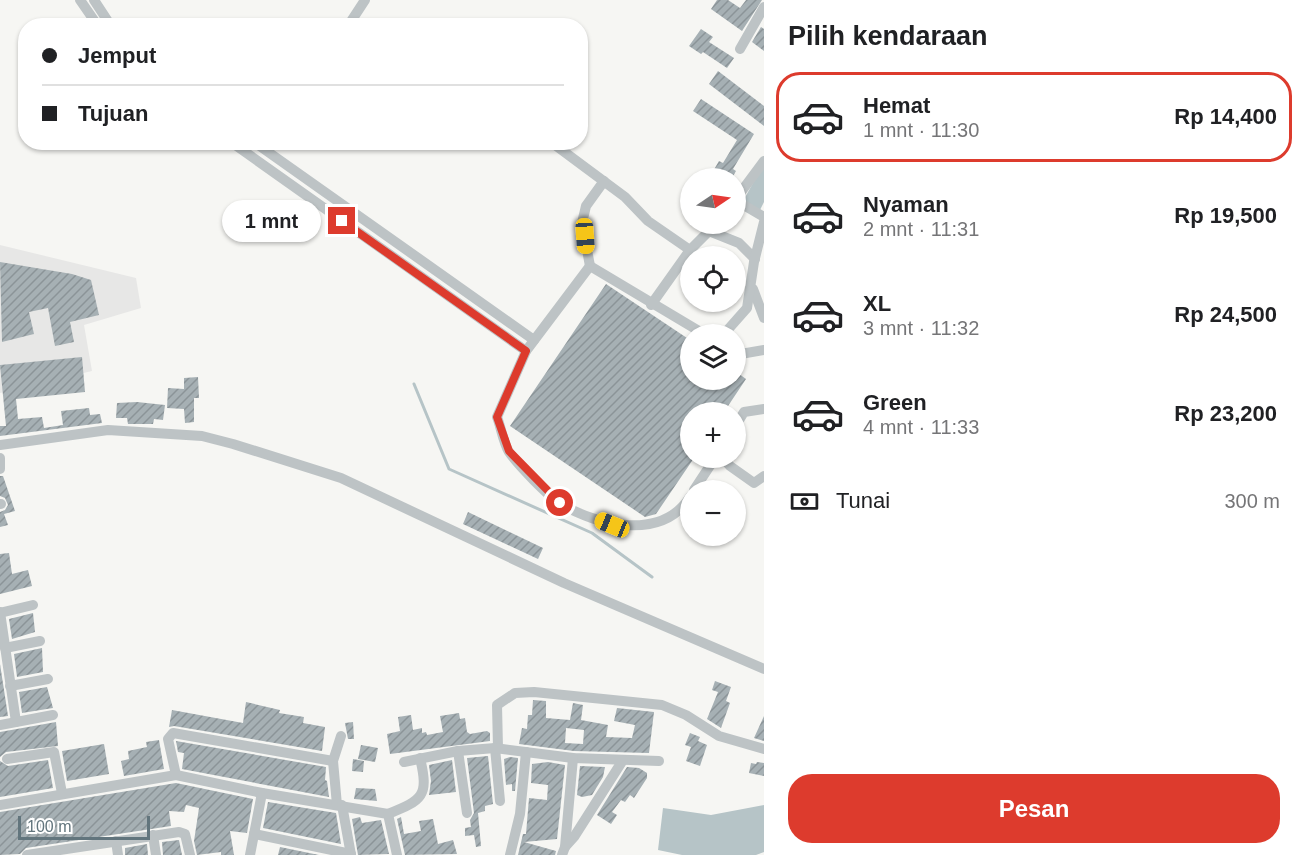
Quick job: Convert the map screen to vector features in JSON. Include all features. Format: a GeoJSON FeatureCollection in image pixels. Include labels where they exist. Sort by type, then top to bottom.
{"type":"FeatureCollection","features":[{"type":"Feature","properties":{"kind":"street"},"geometry":{"type":"LineString","coordinates":[[80,0],[92,18]]}},
{"type":"Feature","properties":{"kind":"street"},"geometry":{"type":"LineString","coordinates":[[94,0],[106,18]]}},
{"type":"Feature","properties":{"kind":"street"},"geometry":{"type":"LineString","coordinates":[[353,18],[365,0]]}},
{"type":"Feature","properties":{"kind":"street"},"geometry":{"type":"LineString","coordinates":[[740,49],[764,7]]}},
{"type":"Feature","properties":{"kind":"street"},"geometry":{"type":"LineString","coordinates":[[246,150],[526,351]]}},
{"type":"Feature","properties":{"kind":"street"},"geometry":{"type":"LineString","coordinates":[[265,150],[534,340]]}},
{"type":"Feature","properties":{"kind":"street"},"geometry":{"type":"LineString","coordinates":[[562,150],[625,197],[648,221],[684,246]]}},
{"type":"Feature","properties":{"kind":"street"},"geometry":{"type":"LineString","coordinates":[[746,185],[764,161]]}},
{"type":"Feature","properties":{"kind":"street"},"geometry":{"type":"LineString","coordinates":[[604,182],[584,213],[582,222],[590,266],[526,351],[497,417],[509,451],[560,503],[612,525],[633,526],[651,524],[668,516],[680,506]]}},
{"type":"Feature","properties":{"kind":"street"},"geometry":{"type":"LineString","coordinates":[[746,206],[764,217]]}},
{"type":"Feature","properties":{"kind":"street"},"geometry":{"type":"LineString","coordinates":[[733,324],[747,308],[764,222]]}},
{"type":"Feature","properties":{"kind":"street"},"geometry":{"type":"LineString","coordinates":[[694,246],[705,234]]}},
{"type":"Feature","properties":{"kind":"street"},"geometry":{"type":"LineString","coordinates":[[724,234],[739,243],[755,259]]}},
{"type":"Feature","properties":{"kind":"street"},"geometry":{"type":"LineString","coordinates":[[651,305],[680,264]]}},
{"type":"Feature","properties":{"kind":"street"},"geometry":{"type":"LineString","coordinates":[[590,266],[617,280],[651,305],[686,324]]}},
{"type":"Feature","properties":{"kind":"street"},"geometry":{"type":"LineString","coordinates":[[752,286],[764,318]]}},
{"type":"Feature","properties":{"kind":"street"},"geometry":{"type":"LineString","coordinates":[[746,353],[764,350]]}},
{"type":"Feature","properties":{"kind":"street"},"geometry":{"type":"LineString","coordinates":[[746,412],[764,409]]}},
{"type":"Feature","properties":{"kind":"street"},"geometry":{"type":"LineString","coordinates":[[0,446],[108,430],[202,436],[233,444],[342,478],[564,583],[764,669]]}},
{"type":"Feature","properties":{"kind":"street"},"geometry":{"type":"LineString","coordinates":[[0,458],[0,469]]}},
{"type":"Feature","properties":{"kind":"street"},"geometry":{"type":"LineString","coordinates":[[733,468],[754,483],[764,476]]}},
{"type":"Feature","properties":{"kind":"street"},"geometry":{"type":"LineString","coordinates":[[16,722],[0,612],[33,605]]}},
{"type":"Feature","properties":{"kind":"street"},"geometry":{"type":"LineString","coordinates":[[5,648],[40,641]]}},
{"type":"Feature","properties":{"kind":"street"},"geometry":{"type":"LineString","coordinates":[[10,686],[48,679]]}},
{"type":"Feature","properties":{"kind":"street"},"geometry":{"type":"LineString","coordinates":[[500,801],[497,705],[515,693],[534,692],[662,705],[686,716],[719,736],[764,749]]}},
{"type":"Feature","properties":{"kind":"street"},"geometry":{"type":"LineString","coordinates":[[0,725],[53,715]]}},
{"type":"Feature","properties":{"kind":"street"},"geometry":{"type":"LineString","coordinates":[[176,775],[168,739],[173,733],[333,761]]}},
{"type":"Feature","properties":{"kind":"street"},"geometry":{"type":"LineString","coordinates":[[254,834],[351,855],[339,805],[333,761],[341,736]]}},
{"type":"Feature","properties":{"kind":"street"},"geometry":{"type":"LineString","coordinates":[[404,762],[458,751],[497,748],[573,758],[659,761]]}},
{"type":"Feature","properties":{"kind":"street"},"geometry":{"type":"LineString","coordinates":[[458,751],[467,813]]}},
{"type":"Feature","properties":{"kind":"street"},"geometry":{"type":"LineString","coordinates":[[7,759],[54,752],[62,793]]}},
{"type":"Feature","properties":{"kind":"street"},"geometry":{"type":"LineString","coordinates":[[510,855],[520,814],[526,752]]}},
{"type":"Feature","properties":{"kind":"street"},"geometry":{"type":"LineString","coordinates":[[0,805],[176,775],[262,793],[388,814],[414,803],[423,791],[426,783],[420,758]]}},
{"type":"Feature","properties":{"kind":"street"},"geometry":{"type":"LineString","coordinates":[[564,851],[573,758]]}},
{"type":"Feature","properties":{"kind":"street"},"geometry":{"type":"LineString","coordinates":[[564,851],[623,760]]}},
{"type":"Feature","properties":{"kind":"street"},"geometry":{"type":"LineString","coordinates":[[250,855],[262,793]]}},
{"type":"Feature","properties":{"kind":"street"},"geometry":{"type":"LineString","coordinates":[[388,814],[397,855]]}},
{"type":"Feature","properties":{"kind":"street"},"geometry":{"type":"LineString","coordinates":[[27,855],[80,851],[116,842],[184,834],[190,855]]}},
{"type":"Feature","properties":{"kind":"street"},"geometry":{"type":"LineString","coordinates":[[153,836],[156,855]]}},
{"type":"Feature","properties":{"kind":"street"},"geometry":{"type":"LineString","coordinates":[[116,842],[118,855]]}},
{"type":"Feature","properties":{"kind":"shaded area"},"geometry":{"type":"Polygon","coordinates":[[[762,167],[764,168],[764,202],[760,210],[746,203],[746,196],[762,167]]]}},
{"type":"Feature","properties":{"kind":"shaded area"},"geometry":{"type":"Polygon","coordinates":[[[0,245],[136,278],[141,308],[84,325],[92,371],[0,393],[0,245]]]}},
{"type":"Feature","properties":{"kind":"shaded area"},"geometry":{"type":"Polygon","coordinates":[[[764,805],[764,852],[756,855],[682,855],[658,850],[663,808],[711,815],[764,805]]]}},
{"type":"Feature","properties":{"kind":"building"},"geometry":{"type":"Polygon","coordinates":[[[717,0],[728,0],[740,8],[746,0],[762,0],[742,31],[711,9],[717,0]]]}},
{"type":"Feature","properties":{"kind":"building"},"geometry":{"type":"Polygon","coordinates":[[[761,27],[764,29],[764,51],[752,42],[761,27]]]}},
{"type":"Feature","properties":{"kind":"building"},"geometry":{"type":"Polygon","coordinates":[[[701,29],[713,37],[709,42],[734,58],[727,68],[703,52],[701,54],[689,46],[701,29]]]}},
{"type":"Feature","properties":{"kind":"building"},"geometry":{"type":"Polygon","coordinates":[[[718,71],[764,106],[764,126],[709,84],[718,71]]]}},
{"type":"Feature","properties":{"kind":"building"},"geometry":{"type":"Polygon","coordinates":[[[701,99],[754,134],[734,168],[715,168],[719,161],[723,163],[737,140],[693,111],[701,99]]]}},
{"type":"Feature","properties":{"kind":"building"},"geometry":{"type":"Polygon","coordinates":[[[0,262],[72,274],[91,280],[99,315],[70,322],[74,342],[55,346],[48,308],[29,312],[34,334],[2,342],[0,262]]]}},
{"type":"Feature","properties":{"kind":"building"},"geometry":{"type":"Polygon","coordinates":[[[606,284],[680,333],[680,390],[739,390],[731,402],[680,402],[680,468],[687,468],[656,514],[645,517],[510,426],[606,284]]]}},
{"type":"Feature","properties":{"kind":"building"},"geometry":{"type":"Polygon","coordinates":[[[82,357],[85,392],[16,399],[18,419],[42,417],[44,428],[63,425],[61,411],[89,408],[90,415],[100,414],[102,423],[0,436],[0,426],[6,426],[0,365],[82,357]]]}},
{"type":"Feature","properties":{"kind":"building"},"geometry":{"type":"Polygon","coordinates":[[[198,377],[199,398],[194,398],[194,422],[185,423],[184,409],[167,408],[168,388],[184,389],[184,378],[198,377]]]}},
{"type":"Feature","properties":{"kind":"building"},"geometry":{"type":"Polygon","coordinates":[[[137,402],[165,405],[163,420],[154,419],[153,424],[128,424],[127,418],[116,418],[117,403],[137,402]]]}},
{"type":"Feature","properties":{"kind":"building"},"geometry":{"type":"Polygon","coordinates":[[[0,476],[3,476],[15,511],[4,514],[8,525],[0,527],[0,512],[8,505],[5,498],[0,496],[0,476]]]}},
{"type":"Feature","properties":{"kind":"building"},"geometry":{"type":"Polygon","coordinates":[[[468,512],[543,548],[538,559],[463,524],[468,512]]]}},
{"type":"Feature","properties":{"kind":"building"},"geometry":{"type":"Polygon","coordinates":[[[9,553],[12,574],[28,570],[32,586],[0,594],[0,554],[9,553]]]}},
{"type":"Feature","properties":{"kind":"building"},"geometry":{"type":"Polygon","coordinates":[[[33,613],[35,632],[12,639],[9,619],[33,613]]]}},
{"type":"Feature","properties":{"kind":"building"},"geometry":{"type":"Polygon","coordinates":[[[42,648],[43,672],[17,677],[14,654],[42,648]]]}},
{"type":"Feature","properties":{"kind":"building"},"geometry":{"type":"Polygon","coordinates":[[[0,664],[8,716],[0,717],[0,664]]]}},
{"type":"Feature","properties":{"kind":"building"},"geometry":{"type":"Polygon","coordinates":[[[715,681],[731,687],[726,701],[730,703],[721,728],[707,719],[718,692],[712,690],[715,681]]]}},
{"type":"Feature","properties":{"kind":"building"},"geometry":{"type":"Polygon","coordinates":[[[47,687],[53,708],[22,713],[19,692],[47,687]]]}},
{"type":"Feature","properties":{"kind":"building"},"geometry":{"type":"Polygon","coordinates":[[[533,700],[546,701],[546,718],[570,720],[573,703],[583,705],[581,720],[608,725],[606,737],[632,738],[635,725],[614,721],[617,708],[654,712],[649,753],[574,751],[519,744],[522,728],[527,729],[528,715],[532,715],[533,700]],[[566,728],[565,743],[583,744],[584,730],[566,728]]]}},
{"type":"Feature","properties":{"kind":"building"},"geometry":{"type":"Polygon","coordinates":[[[246,702],[280,710],[279,713],[304,717],[303,723],[325,727],[322,751],[169,727],[172,710],[243,723],[246,702]]]}},
{"type":"Feature","properties":{"kind":"building"},"geometry":{"type":"Polygon","coordinates":[[[459,713],[460,719],[465,718],[467,732],[470,734],[487,731],[490,733],[490,741],[390,754],[387,734],[400,731],[398,717],[411,715],[413,730],[422,728],[422,733],[426,732],[427,735],[443,732],[440,716],[459,713]]]}},
{"type":"Feature","properties":{"kind":"building"},"geometry":{"type":"Polygon","coordinates":[[[764,716],[764,741],[754,738],[764,716]]]}},
{"type":"Feature","properties":{"kind":"building"},"geometry":{"type":"Polygon","coordinates":[[[56,722],[58,746],[6,752],[0,757],[0,732],[56,722]]]}},
{"type":"Feature","properties":{"kind":"building"},"geometry":{"type":"Polygon","coordinates":[[[353,722],[354,739],[348,739],[345,723],[353,722]]]}},
{"type":"Feature","properties":{"kind":"building"},"geometry":{"type":"Polygon","coordinates":[[[690,733],[700,737],[698,741],[707,745],[700,766],[686,761],[691,747],[685,745],[690,733]]]}},
{"type":"Feature","properties":{"kind":"building"},"geometry":{"type":"Polygon","coordinates":[[[159,740],[164,769],[124,776],[121,761],[129,759],[128,751],[147,747],[146,742],[159,740]]]}},
{"type":"Feature","properties":{"kind":"building"},"geometry":{"type":"Polygon","coordinates":[[[176,741],[326,767],[325,780],[329,797],[182,769],[184,753],[178,752],[176,741]]]}},
{"type":"Feature","properties":{"kind":"building"},"geometry":{"type":"Polygon","coordinates":[[[104,744],[109,774],[67,781],[62,751],[104,744]]]}},
{"type":"Feature","properties":{"kind":"building"},"geometry":{"type":"Polygon","coordinates":[[[361,745],[378,748],[375,762],[358,759],[361,745]]]}},
{"type":"Feature","properties":{"kind":"building"},"geometry":{"type":"Polygon","coordinates":[[[488,756],[493,804],[485,806],[485,811],[478,813],[481,846],[476,847],[474,835],[465,836],[465,828],[471,827],[470,820],[474,813],[467,758],[488,756]]]}},
{"type":"Feature","properties":{"kind":"building"},"geometry":{"type":"Polygon","coordinates":[[[518,758],[515,791],[512,791],[512,784],[506,785],[504,759],[518,758]]]}},
{"type":"Feature","properties":{"kind":"building"},"geometry":{"type":"Polygon","coordinates":[[[353,759],[364,761],[363,772],[352,771],[353,759]]]}},
{"type":"Feature","properties":{"kind":"building"},"geometry":{"type":"Polygon","coordinates":[[[48,760],[53,788],[0,797],[0,761],[8,766],[48,760]]]}},
{"type":"Feature","properties":{"kind":"building"},"geometry":{"type":"Polygon","coordinates":[[[452,760],[456,792],[429,795],[431,781],[429,765],[452,760]]]}},
{"type":"Feature","properties":{"kind":"building"},"geometry":{"type":"Polygon","coordinates":[[[548,762],[565,765],[557,839],[524,842],[556,851],[555,855],[518,855],[523,834],[526,834],[529,798],[547,800],[548,785],[531,783],[532,764],[548,762]]]}},
{"type":"Feature","properties":{"kind":"building"},"geometry":{"type":"Polygon","coordinates":[[[757,762],[764,763],[764,776],[749,773],[751,763],[756,764],[757,762]]]}},
{"type":"Feature","properties":{"kind":"building"},"geometry":{"type":"Polygon","coordinates":[[[580,766],[605,767],[603,777],[592,795],[582,797],[577,795],[580,766]]]}},
{"type":"Feature","properties":{"kind":"building"},"geometry":{"type":"Polygon","coordinates":[[[627,767],[639,768],[647,773],[647,778],[634,798],[630,795],[625,802],[621,800],[612,812],[617,815],[611,824],[597,815],[627,767]]]}},
{"type":"Feature","properties":{"kind":"building"},"geometry":{"type":"Polygon","coordinates":[[[176,783],[253,799],[247,833],[230,831],[234,855],[221,855],[221,852],[197,855],[194,841],[199,808],[186,805],[184,812],[169,811],[171,826],[26,848],[20,854],[0,855],[0,812],[176,783]]]}},
{"type":"Feature","properties":{"kind":"building"},"geometry":{"type":"Polygon","coordinates":[[[356,788],[375,789],[377,801],[354,799],[356,788]]]}},
{"type":"Feature","properties":{"kind":"building"},"geometry":{"type":"Polygon","coordinates":[[[268,802],[336,813],[341,844],[263,828],[268,802]]]}},
{"type":"Feature","properties":{"kind":"building"},"geometry":{"type":"Polygon","coordinates":[[[360,817],[362,823],[381,820],[389,854],[358,855],[352,819],[360,817]]]}},
{"type":"Feature","properties":{"kind":"building"},"geometry":{"type":"Polygon","coordinates":[[[401,817],[404,834],[421,831],[419,821],[433,819],[438,844],[453,840],[457,854],[405,855],[397,819],[401,817]]]}},
{"type":"Feature","properties":{"kind":"building"},"geometry":{"type":"Polygon","coordinates":[[[179,840],[182,855],[163,855],[162,842],[179,840]]]}},
{"type":"Feature","properties":{"kind":"building"},"geometry":{"type":"Polygon","coordinates":[[[147,844],[148,855],[125,855],[125,848],[147,844]]]}},
{"type":"Feature","properties":{"kind":"building"},"geometry":{"type":"Polygon","coordinates":[[[280,847],[319,855],[278,855],[280,847]]]}},
{"type":"Feature","properties":{"kind":"waterway"},"geometry":{"type":"LineString","coordinates":[[414,384],[449,469],[592,533],[652,577]]}},
{"type":"Feature","properties":{"kind":"route"},"geometry":{"type":"LineString","coordinates":[[342,221],[526,351],[509,385],[497,417],[509,451],[560,503]]}}]}
